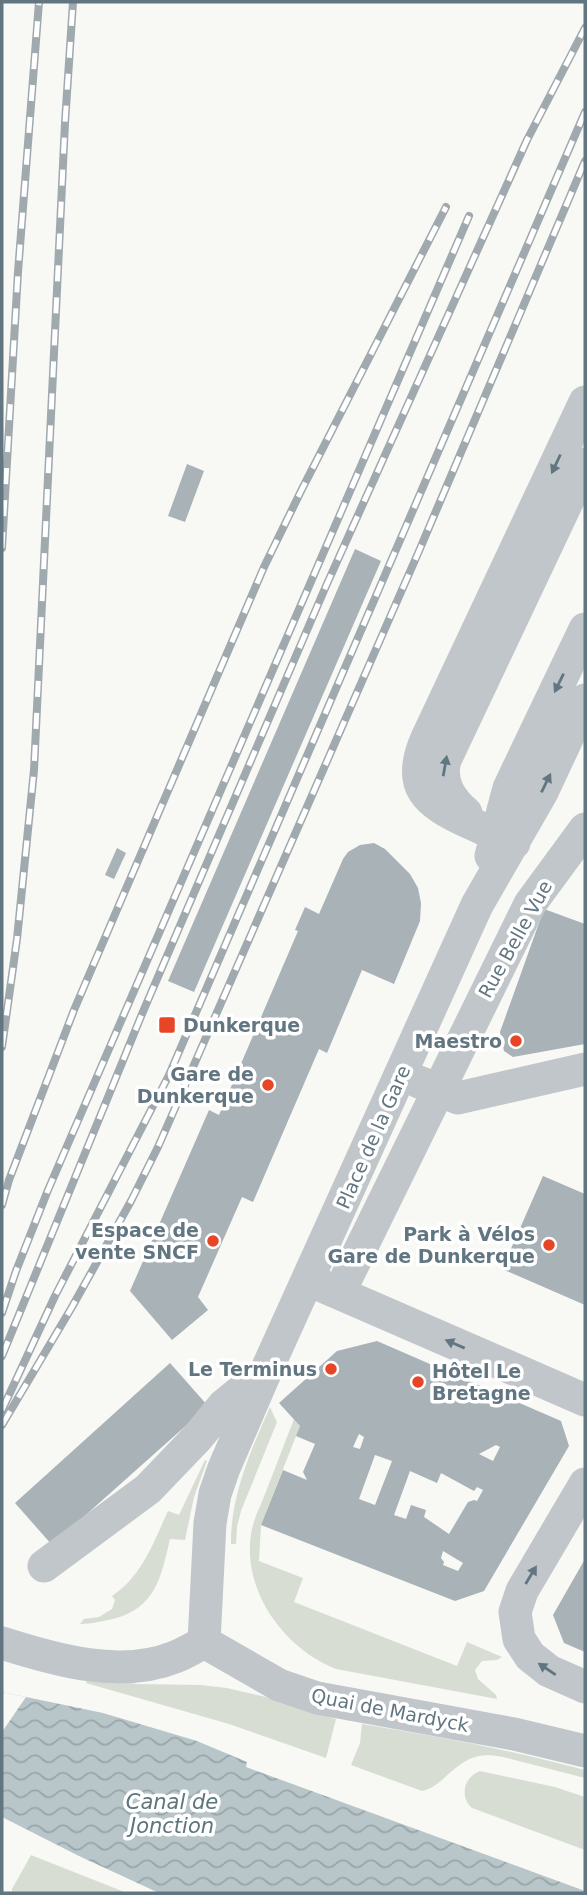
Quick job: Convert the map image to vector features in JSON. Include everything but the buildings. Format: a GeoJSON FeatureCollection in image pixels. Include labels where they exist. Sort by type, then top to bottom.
{"type":"FeatureCollection","features":[{"type":"Feature","properties":{"kind":"street"},"geometry":{"type":"LineString","coordinates":[[505,839],[443,811],[430,800],[418,776],[419,758],[585,402]]}},
{"type":"Feature","properties":{"kind":"street"},"geometry":{"type":"LineString","coordinates":[[505,839],[467,814],[453,800],[445,785],[443,768],[585,464]]}},
{"type":"Feature","properties":{"kind":"street"},"geometry":{"type":"LineString","coordinates":[[505,839],[509,788],[585,629]]}},
{"type":"Feature","properties":{"kind":"street"},"geometry":{"type":"LineString","coordinates":[[505,839],[542,792],[585,701]]}},
{"type":"Feature","properties":{"kind":"street","name":"Rue Belle Vue"},"geometry":{"type":"LineString","coordinates":[[473,1017],[530,904],[585,829]]}},
{"type":"Feature","properties":{"kind":"street","name":"Place de la Gare"},"geometry":{"type":"LineString","coordinates":[[204,1642],[209,1536],[215,1494],[262,1380],[438,994],[505,839]]}},
{"type":"Feature","properties":{"kind":"street","name":"Place de la Gare"},"geometry":{"type":"LineString","coordinates":[[338,1293],[429,1085],[473,1017]]}},
{"type":"Feature","properties":{"kind":"street","name":"Place de la Gare"},"geometry":{"type":"LineString","coordinates":[[429,1085],[458,1098],[585,1069]]}},
{"type":"Feature","properties":{"kind":"street"},"geometry":{"type":"LineString","coordinates":[[308,1280],[585,1400]]}},
{"type":"Feature","properties":{"kind":"street"},"geometry":{"type":"LineString","coordinates":[[44,1566],[148,1489],[197,1438],[224,1405],[262,1380]]}},
{"type":"Feature","properties":{"kind":"street"},"geometry":{"type":"LineString","coordinates":[[585,1484],[522,1591],[514,1612],[519,1639],[530,1656],[549,1671],[585,1687]]}},
{"type":"Feature","properties":{"kind":"street"},"geometry":{"type":"LineString","coordinates":[[2,1643],[57,1658],[121,1668],[162,1662],[204,1642]]}},
{"type":"Feature","properties":{"kind":"street","name":"Quai de Mardyck"},"geometry":{"type":"LineString","coordinates":[[204,1642],[279,1685],[317,1698],[514,1734],[585,1751]]}},
{"type":"Feature","properties":{"kind":"shaded area"},"geometry":{"type":"Polygon","coordinates":[[[270,1407],[277,1422],[241,1511],[236,1544],[231,1544],[238,1491],[270,1407]]]}},
{"type":"Feature","properties":{"kind":"shaded area"},"geometry":{"type":"Polygon","coordinates":[[[294,1419],[300,1426],[261,1525],[259,1561],[303,1578],[294,1602],[457,1666],[467,1642],[502,1657],[482,1661],[475,1670],[478,1679],[497,1699],[336,1669],[300,1648],[271,1616],[253,1577],[251,1534],[294,1419]]]}},
{"type":"Feature","properties":{"kind":"shaded area"},"geometry":{"type":"Polygon","coordinates":[[[205,1460],[207,1461],[194,1497],[185,1540],[170,1539],[159,1578],[148,1599],[127,1614],[80,1624],[84,1619],[99,1617],[112,1609],[115,1600],[112,1596],[123,1588],[139,1568],[168,1511],[179,1515],[205,1460]]]}},
{"type":"Feature","properties":{"kind":"shaded area"},"geometry":{"type":"Polygon","coordinates":[[[88,1677],[137,1684],[227,1688],[336,1719],[326,1758],[229,1724],[86,1683],[88,1677]]]}},
{"type":"Feature","properties":{"kind":"shaded area"},"geometry":{"type":"Polygon","coordinates":[[[362,1724],[474,1744],[557,1763],[585,1770],[585,1778],[503,1757],[484,1755],[463,1763],[435,1786],[422,1791],[351,1765],[360,1743],[362,1724]]]}},
{"type":"Feature","properties":{"kind":"shaded area"},"geometry":{"type":"Polygon","coordinates":[[[480,1771],[555,1787],[585,1797],[585,1850],[472,1808],[466,1798],[465,1787],[470,1778],[480,1771]]]}},
{"type":"Feature","properties":{"kind":"shaded area"},"geometry":{"type":"Polygon","coordinates":[[[31,1855],[127,1893],[12,1893],[31,1855]]]}},
{"type":"Feature","properties":{"kind":"water","name":"Canal de Jonction"},"geometry":{"type":"Polygon","coordinates":[[[2,1692],[103,1713],[197,1741],[247,1762],[246,1767],[585,1893],[159,1893],[2,1817],[2,1692]]]}},
{"type":"Feature","properties":{"kind":"pier"},"geometry":{"type":"Polygon","coordinates":[[[2,1692],[26,1697],[2,1732],[2,1692]]]}},
{"type":"Feature","properties":{"kind":"railway"},"geometry":{"type":"LineString","coordinates":[[2,548],[18,272],[39,2]]}},
{"type":"Feature","properties":{"kind":"railway"},"geometry":{"type":"LineString","coordinates":[[2,1047],[17,939],[34,770],[73,2]]}},
{"type":"Feature","properties":{"kind":"railway"},"geometry":{"type":"LineString","coordinates":[[2,1356],[142,1014],[326,586],[527,140],[585,28]]}},
{"type":"Feature","properties":{"kind":"railway"},"geometry":{"type":"LineString","coordinates":[[2,1410],[55,1296],[169,1075],[585,112]]}},
{"type":"Feature","properties":{"kind":"railway"},"geometry":{"type":"LineString","coordinates":[[2,1425],[72,1307],[158,1147],[419,551],[585,161]]}},
{"type":"Feature","properties":{"kind":"railway"},"geometry":{"type":"LineString","coordinates":[[2,1205],[74,1010],[264,567],[446,207]]}},
{"type":"Feature","properties":{"kind":"railway"},"geometry":{"type":"LineString","coordinates":[[2,1313],[48,1190],[469,216]]}},
{"type":"Feature","properties":{"kind":"place","name":"Dunkerque"},"geometry":{"type":"Point","coordinates":[167,1025]}},
{"type":"Feature","properties":{"kind":"place","name":"Maestro"},"geometry":{"type":"Point","coordinates":[516,1041]}},
{"type":"Feature","properties":{"kind":"place","name":"Gare de Dunkerque"},"geometry":{"type":"Point","coordinates":[268,1085]}},
{"type":"Feature","properties":{"kind":"place","name":"Espace de vente SNCF"},"geometry":{"type":"Point","coordinates":[213,1241]}},
{"type":"Feature","properties":{"kind":"place","name":"Park à Vélos Gare de Dunkerque"},"geometry":{"type":"Point","coordinates":[549,1245]}},
{"type":"Feature","properties":{"kind":"place","name":"Le Terminus"},"geometry":{"type":"Point","coordinates":[331,1369]}},
{"type":"Feature","properties":{"kind":"place","name":"Hôtel Le Bretagne"},"geometry":{"type":"Point","coordinates":[418,1382]}}]}
